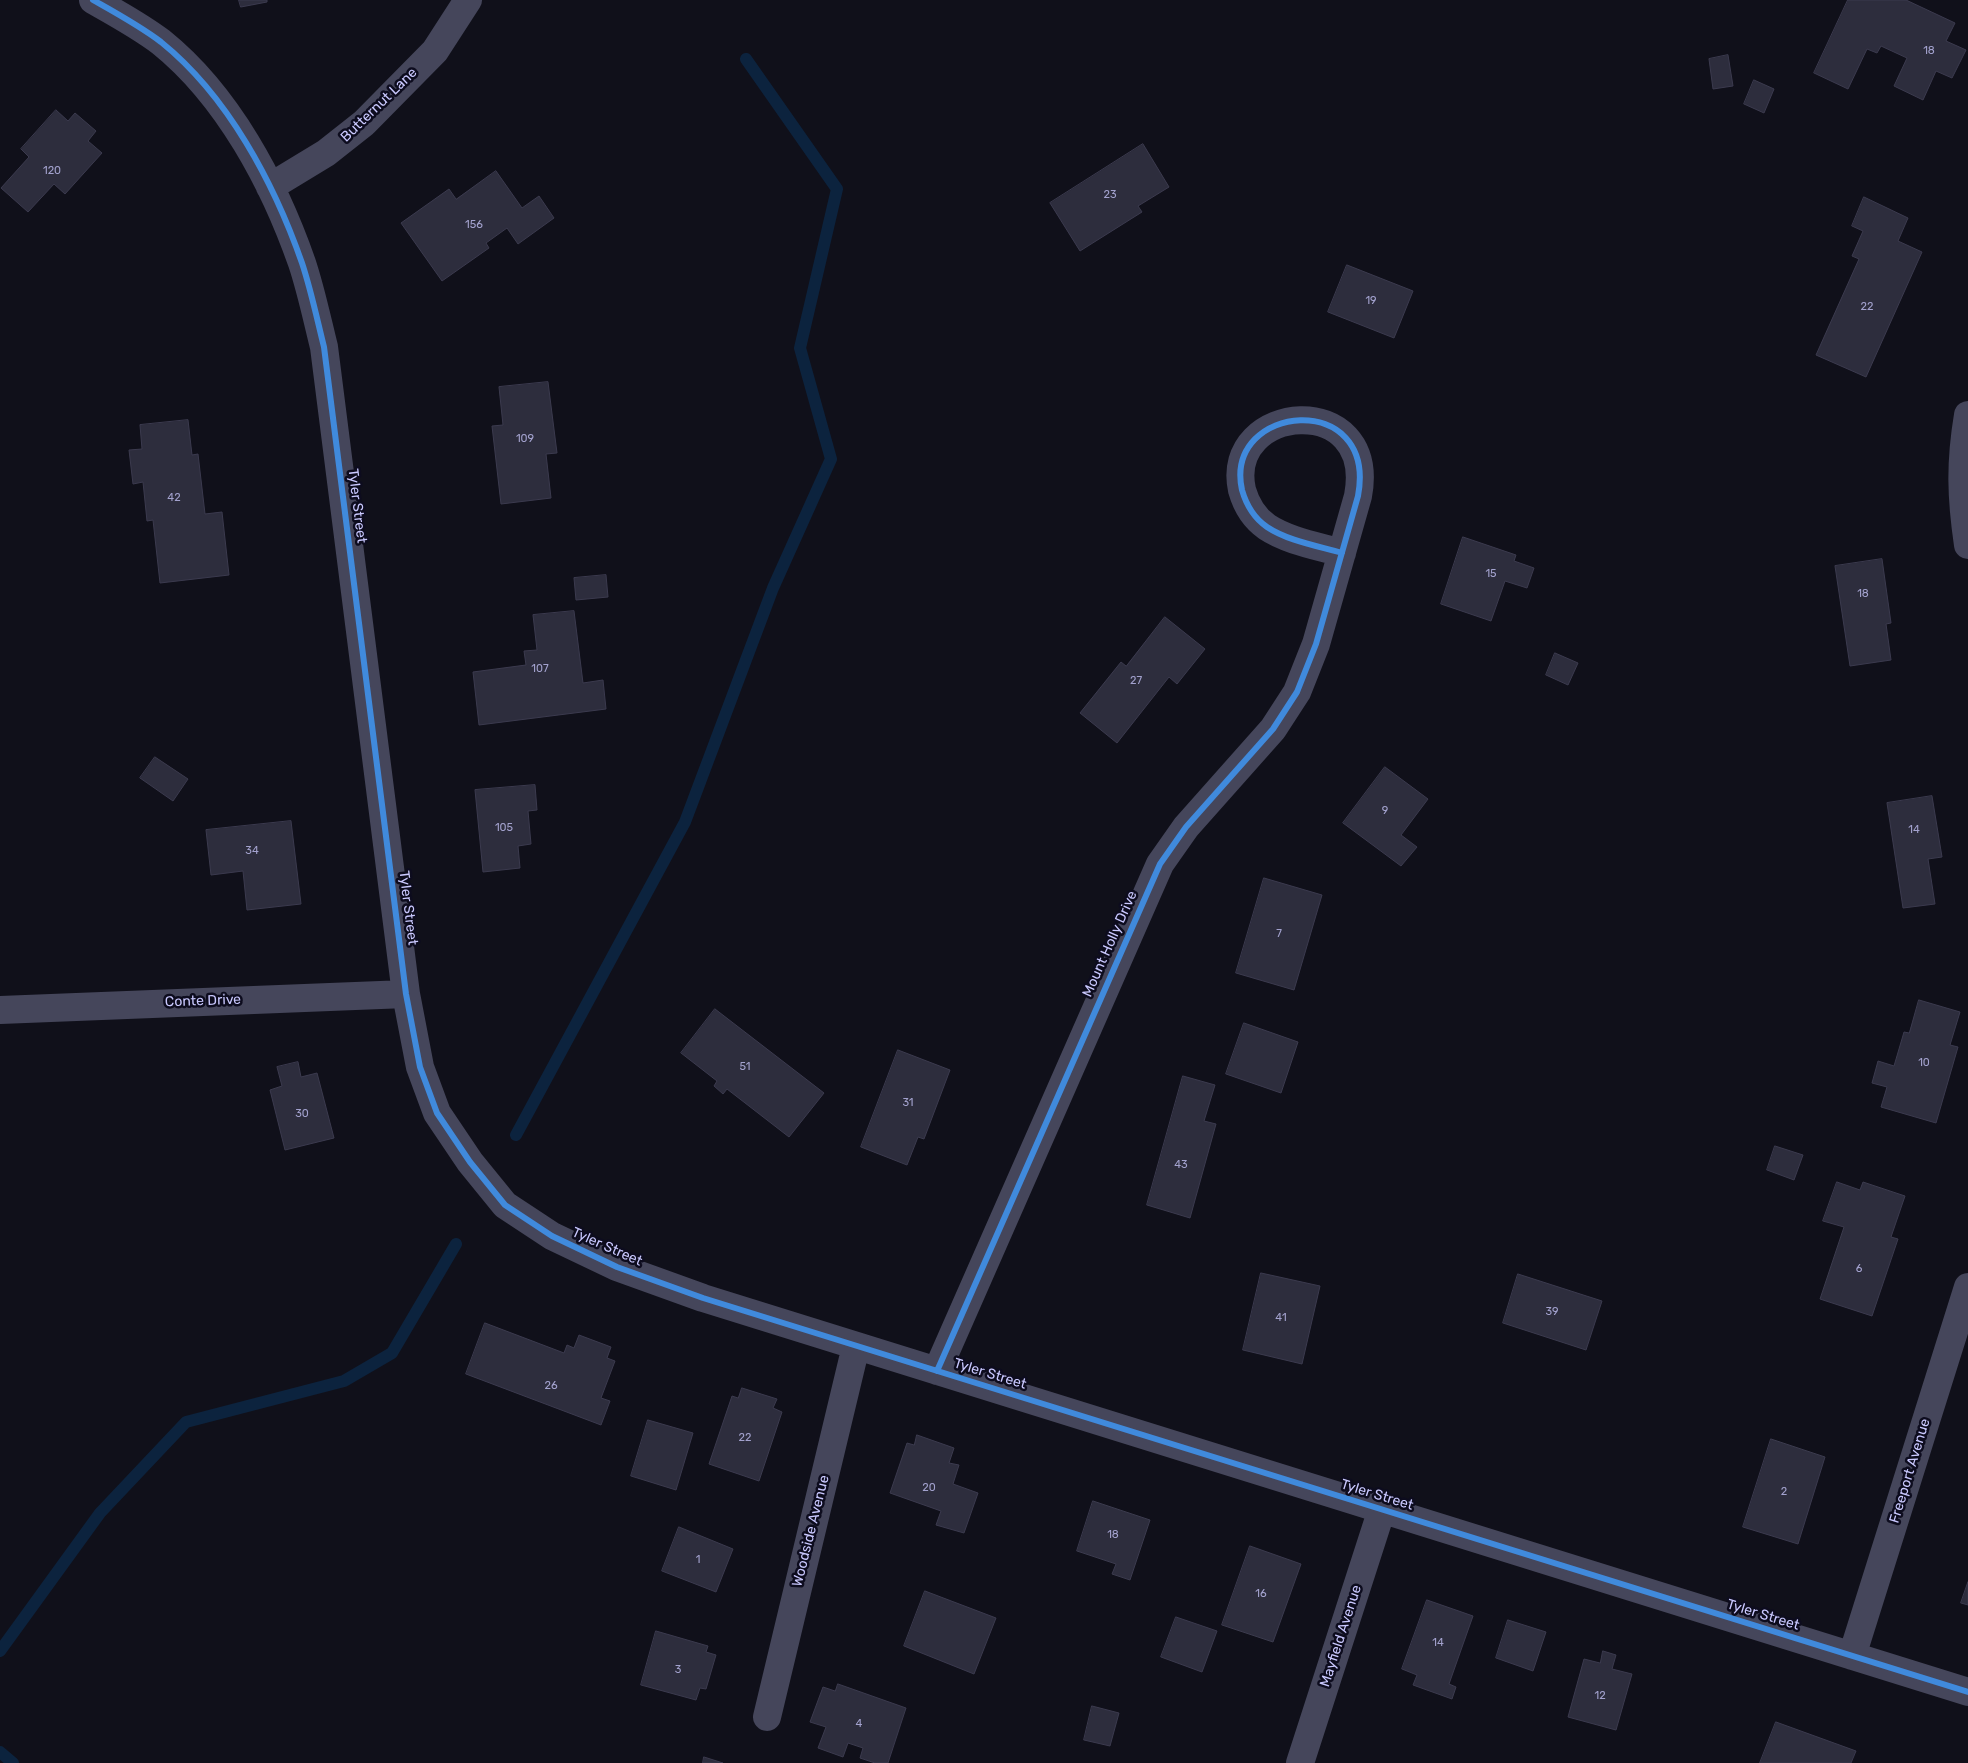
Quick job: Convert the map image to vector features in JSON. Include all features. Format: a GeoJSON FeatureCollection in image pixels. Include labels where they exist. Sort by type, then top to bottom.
{"type":"FeatureCollection","features":[{"type":"Feature","properties":{"kind":"street","name":"Tyler Street"},"geometry":{"type":"LineString","coordinates":[[93,0],[160,42],[187,67],[218,103],[244,142],[270,187],[285,218],[302,265],[324,347],[406,994],[420,1067],[437,1113],[470,1162],[505,1205],[552,1236],[617,1267],[703,1298],[1968,1692]]}},
{"type":"Feature","properties":{"kind":"street","name":"Butternut Lane"},"geometry":{"type":"LineString","coordinates":[[270,187],[326,153],[364,123],[434,51],[468,0]]}},
{"type":"Feature","properties":{"kind":"street"},"geometry":{"type":"LineString","coordinates":[[1968,415],[1961,462],[1963,506],[1968,545]]}},
{"type":"Feature","properties":{"kind":"street","name":"Mount Holly Drive"},"geometry":{"type":"LineString","coordinates":[[938,1371],[1160,864],[1186,827],[1273,729],[1297,692],[1316,644],[1342,553],[1361,483],[1359,465],[1353,448],[1336,430],[1314,420],[1301,418],[1277,424],[1257,438],[1244,459],[1241,484],[1248,507],[1265,526],[1276,532],[1342,553]]}},
{"type":"Feature","properties":{"kind":"street","name":"Conte Drive"},"geometry":{"type":"LineString","coordinates":[[0,1010],[406,994]]}},
{"type":"Feature","properties":{"kind":"street","name":"Freeport Avenue"},"geometry":{"type":"LineString","coordinates":[[1852,1656],[1968,1287]]}},
{"type":"Feature","properties":{"kind":"street","name":"Woodside Avenue"},"geometry":{"type":"LineString","coordinates":[[767,1717],[856,1346]]}},
{"type":"Feature","properties":{"kind":"street","name":"Mayfield Avenue"},"geometry":{"type":"LineString","coordinates":[[1300,1763],[1382,1509]]}},
{"type":"Feature","properties":{"kind":"building"},"geometry":{"type":"Polygon","coordinates":[[[239,0],[267,0],[267,2],[241,7],[239,0]]]}},
{"type":"Feature","properties":{"kind":"building"},"geometry":{"type":"Polygon","coordinates":[[[1848,0],[1906,0],[1955,23],[1946,41],[1966,50],[1952,78],[1936,71],[1923,100],[1894,86],[1907,58],[1881,46],[1877,53],[1867,49],[1848,89],[1814,73],[1848,0]]]}},
{"type":"Feature","properties":{"kind":"building"},"geometry":{"type":"Polygon","coordinates":[[[1728,55],[1733,86],[1713,89],[1709,59],[1728,55]]]}},
{"type":"Feature","properties":{"kind":"building"},"geometry":{"type":"Polygon","coordinates":[[[1754,80],[1774,89],[1764,113],[1744,104],[1754,80]]]}},
{"type":"Feature","properties":{"kind":"building"},"geometry":{"type":"Polygon","coordinates":[[[56,110],[68,121],[75,113],[96,131],[88,141],[102,153],[65,194],[54,184],[28,212],[1,188],[29,157],[21,149],[56,110]]]}},
{"type":"Feature","properties":{"kind":"building"},"geometry":{"type":"Polygon","coordinates":[[[1143,144],[1169,187],[1138,206],[1142,212],[1080,251],[1050,203],[1143,144]]]}},
{"type":"Feature","properties":{"kind":"building"},"geometry":{"type":"Polygon","coordinates":[[[496,171],[522,208],[539,196],[554,218],[518,244],[507,228],[486,243],[489,248],[442,281],[401,223],[449,189],[456,199],[496,171]]]}},
{"type":"Feature","properties":{"kind":"building"},"geometry":{"type":"Polygon","coordinates":[[[1864,197],[1908,218],[1898,241],[1922,252],[1866,377],[1816,355],[1859,259],[1852,256],[1863,231],[1852,226],[1864,197]]]}},
{"type":"Feature","properties":{"kind":"building"},"geometry":{"type":"Polygon","coordinates":[[[1347,265],[1413,291],[1394,338],[1328,312],[1347,265]]]}},
{"type":"Feature","properties":{"kind":"building"},"geometry":{"type":"Polygon","coordinates":[[[548,382],[557,453],[546,454],[551,498],[501,504],[492,426],[503,425],[499,387],[548,382]]]}},
{"type":"Feature","properties":{"kind":"building"},"geometry":{"type":"Polygon","coordinates":[[[188,420],[192,455],[198,454],[205,514],[222,512],[229,575],[160,583],[153,520],[147,521],[143,482],[133,484],[129,450],[142,449],[140,425],[188,420]]]}},
{"type":"Feature","properties":{"kind":"building"},"geometry":{"type":"Polygon","coordinates":[[[1463,537],[1516,555],[1514,561],[1534,568],[1527,588],[1505,581],[1491,621],[1441,604],[1463,537]]]}},
{"type":"Feature","properties":{"kind":"building"},"geometry":{"type":"Polygon","coordinates":[[[1882,559],[1891,623],[1886,624],[1891,660],[1850,666],[1835,566],[1882,559]]]}},
{"type":"Feature","properties":{"kind":"building"},"geometry":{"type":"Polygon","coordinates":[[[606,575],[608,597],[576,600],[574,578],[606,575]]]}},
{"type":"Feature","properties":{"kind":"building"},"geometry":{"type":"Polygon","coordinates":[[[574,611],[583,683],[603,680],[606,709],[479,725],[473,672],[526,665],[524,651],[537,650],[533,615],[574,611]]]}},
{"type":"Feature","properties":{"kind":"building"},"geometry":{"type":"Polygon","coordinates":[[[1165,617],[1205,649],[1177,684],[1169,677],[1117,743],[1080,713],[1121,662],[1126,666],[1165,617]]]}},
{"type":"Feature","properties":{"kind":"building"},"geometry":{"type":"Polygon","coordinates":[[[1555,653],[1578,663],[1568,685],[1546,675],[1555,653]]]}},
{"type":"Feature","properties":{"kind":"building"},"geometry":{"type":"Polygon","coordinates":[[[155,757],[188,779],[173,801],[140,778],[155,757]]]}},
{"type":"Feature","properties":{"kind":"building"},"geometry":{"type":"Polygon","coordinates":[[[1385,767],[1428,799],[1401,835],[1417,847],[1401,866],[1343,823],[1385,767]]]}},
{"type":"Feature","properties":{"kind":"building"},"geometry":{"type":"Polygon","coordinates":[[[535,785],[537,810],[528,811],[531,844],[518,846],[520,868],[483,872],[475,790],[535,785]]]}},
{"type":"Feature","properties":{"kind":"building"},"geometry":{"type":"Polygon","coordinates":[[[1932,796],[1942,857],[1928,859],[1935,904],[1903,908],[1887,803],[1932,796]]]}},
{"type":"Feature","properties":{"kind":"building"},"geometry":{"type":"Polygon","coordinates":[[[291,821],[301,904],[247,910],[243,871],[211,875],[206,830],[291,821]]]}},
{"type":"Feature","properties":{"kind":"building"},"geometry":{"type":"Polygon","coordinates":[[[1264,878],[1322,895],[1294,990],[1236,973],[1264,878]]]}},
{"type":"Feature","properties":{"kind":"building"},"geometry":{"type":"Polygon","coordinates":[[[1919,1000],[1960,1012],[1950,1045],[1958,1047],[1936,1123],[1881,1107],[1887,1087],[1872,1083],[1878,1061],[1894,1066],[1904,1032],[1909,1033],[1919,1000]]]}},
{"type":"Feature","properties":{"kind":"building"},"geometry":{"type":"Polygon","coordinates":[[[715,1009],[824,1093],[789,1137],[727,1089],[723,1094],[714,1086],[717,1081],[681,1053],[715,1009]]]}},
{"type":"Feature","properties":{"kind":"building"},"geometry":{"type":"Polygon","coordinates":[[[1244,1023],[1298,1042],[1281,1093],[1226,1074],[1244,1023]]]}},
{"type":"Feature","properties":{"kind":"building"},"geometry":{"type":"Polygon","coordinates":[[[898,1050],[950,1070],[924,1139],[918,1137],[907,1165],[861,1147],[898,1050]]]}},
{"type":"Feature","properties":{"kind":"building"},"geometry":{"type":"Polygon","coordinates":[[[298,1062],[301,1077],[317,1073],[334,1138],[285,1150],[270,1090],[282,1086],[277,1067],[298,1062]]]}},
{"type":"Feature","properties":{"kind":"building"},"geometry":{"type":"Polygon","coordinates":[[[1183,1076],[1215,1085],[1204,1121],[1216,1124],[1190,1218],[1147,1205],[1183,1076]]]}},
{"type":"Feature","properties":{"kind":"building"},"geometry":{"type":"Polygon","coordinates":[[[1775,1146],[1803,1155],[1794,1180],[1767,1170],[1775,1146]]]}},
{"type":"Feature","properties":{"kind":"building"},"geometry":{"type":"Polygon","coordinates":[[[1837,1182],[1860,1190],[1863,1182],[1905,1196],[1891,1237],[1898,1239],[1872,1316],[1820,1299],[1844,1227],[1823,1221],[1837,1182]]]}},
{"type":"Feature","properties":{"kind":"building"},"geometry":{"type":"Polygon","coordinates":[[[1261,1273],[1320,1286],[1302,1364],[1243,1350],[1261,1273]]]}},
{"type":"Feature","properties":{"kind":"building"},"geometry":{"type":"Polygon","coordinates":[[[1518,1274],[1602,1301],[1586,1350],[1503,1323],[1518,1274]]]}},
{"type":"Feature","properties":{"kind":"building"},"geometry":{"type":"Polygon","coordinates":[[[485,1323],[564,1353],[567,1345],[574,1348],[579,1335],[611,1347],[607,1358],[615,1361],[601,1398],[610,1401],[601,1425],[466,1374],[485,1323]]]}},
{"type":"Feature","properties":{"kind":"building"},"geometry":{"type":"Polygon","coordinates":[[[742,1388],[777,1399],[773,1408],[782,1412],[759,1481],[709,1464],[732,1396],[738,1398],[742,1388]]]}},
{"type":"Feature","properties":{"kind":"building"},"geometry":{"type":"Polygon","coordinates":[[[648,1420],[693,1433],[676,1490],[631,1476],[648,1420]]]}},
{"type":"Feature","properties":{"kind":"building"},"geometry":{"type":"Polygon","coordinates":[[[917,1435],[954,1448],[949,1463],[959,1465],[953,1484],[978,1493],[964,1533],[936,1525],[941,1511],[890,1493],[907,1443],[914,1445],[917,1435]]]}},
{"type":"Feature","properties":{"kind":"building"},"geometry":{"type":"Polygon","coordinates":[[[1771,1439],[1825,1457],[1798,1544],[1743,1527],[1771,1439]]]}},
{"type":"Feature","properties":{"kind":"building"},"geometry":{"type":"Polygon","coordinates":[[[1093,1501],[1150,1520],[1130,1580],[1112,1574],[1116,1564],[1077,1551],[1093,1501]]]}},
{"type":"Feature","properties":{"kind":"building"},"geometry":{"type":"Polygon","coordinates":[[[679,1527],[733,1549],[716,1592],[662,1571],[679,1527]]]}},
{"type":"Feature","properties":{"kind":"building"},"geometry":{"type":"Polygon","coordinates":[[[1250,1546],[1301,1564],[1273,1642],[1222,1625],[1250,1546]]]}},
{"type":"Feature","properties":{"kind":"building"},"geometry":{"type":"Polygon","coordinates":[[[1968,1582],[1968,1605],[1961,1603],[1968,1582]]]}},
{"type":"Feature","properties":{"kind":"building"},"geometry":{"type":"Polygon","coordinates":[[[925,1591],[996,1618],[974,1674],[904,1646],[925,1591]]]}},
{"type":"Feature","properties":{"kind":"building"},"geometry":{"type":"Polygon","coordinates":[[[1427,1600],[1473,1616],[1449,1684],[1456,1687],[1452,1699],[1413,1685],[1417,1675],[1402,1669],[1427,1600]]]}},
{"type":"Feature","properties":{"kind":"building"},"geometry":{"type":"Polygon","coordinates":[[[1176,1617],[1217,1631],[1202,1672],[1161,1657],[1176,1617]]]}},
{"type":"Feature","properties":{"kind":"building"},"geometry":{"type":"Polygon","coordinates":[[[1508,1620],[1546,1632],[1533,1671],[1496,1658],[1508,1620]]]}},
{"type":"Feature","properties":{"kind":"building"},"geometry":{"type":"Polygon","coordinates":[[[656,1631],[708,1646],[706,1652],[716,1655],[706,1689],[700,1688],[696,1700],[641,1685],[656,1631]]]}},
{"type":"Feature","properties":{"kind":"building"},"geometry":{"type":"Polygon","coordinates":[[[1603,1651],[1616,1655],[1612,1669],[1632,1674],[1616,1730],[1568,1717],[1584,1659],[1600,1663],[1603,1651]]]}},
{"type":"Feature","properties":{"kind":"building"},"geometry":{"type":"Polygon","coordinates":[[[838,1684],[906,1708],[888,1763],[875,1763],[860,1758],[863,1748],[848,1743],[843,1757],[818,1748],[826,1727],[810,1722],[823,1687],[835,1691],[838,1684]]]}},
{"type":"Feature","properties":{"kind":"building"},"geometry":{"type":"Polygon","coordinates":[[[1092,1706],[1119,1713],[1110,1746],[1084,1740],[1092,1706]]]}},
{"type":"Feature","properties":{"kind":"building"},"geometry":{"type":"Polygon","coordinates":[[[1776,1722],[1856,1751],[1851,1763],[1760,1763],[1776,1722]]]}},
{"type":"Feature","properties":{"kind":"building"},"geometry":{"type":"Polygon","coordinates":[[[704,1757],[723,1763],[703,1763],[704,1757]]]}},
{"type":"Feature","properties":{"kind":"waterway"},"geometry":{"type":"LineString","coordinates":[[516,1135],[685,822],[773,588],[831,459],[800,348],[837,189],[746,59]]}},
{"type":"Feature","properties":{"kind":"waterway"},"geometry":{"type":"LineString","coordinates":[[0,1651],[100,1513],[186,1422],[344,1381],[392,1353],[456,1244]]}},
{"type":"Feature","properties":{"kind":"waterway"},"geometry":{"type":"LineString","coordinates":[[0,1752],[13,1763]]}},
{"type":"Feature","properties":{"kind":"cycle path"},"geometry":{"type":"LineString","coordinates":[[93,0],[161,42],[207,88],[228,115],[263,172],[278,202],[302,263],[324,347],[406,994],[420,1067],[437,1113],[470,1162],[505,1205],[552,1236],[617,1267],[703,1298],[1968,1692]]}},
{"type":"Feature","properties":{"kind":"cycle path"},"geometry":{"type":"LineString","coordinates":[[937,1371],[1160,864],[1186,827],[1273,729],[1297,692],[1316,644],[1358,496],[1358,461],[1346,438],[1325,424],[1300,420],[1276,425],[1255,439],[1242,461],[1242,490],[1248,505],[1254,515],[1275,532],[1303,543],[1333,550],[1342,553]]}}]}
